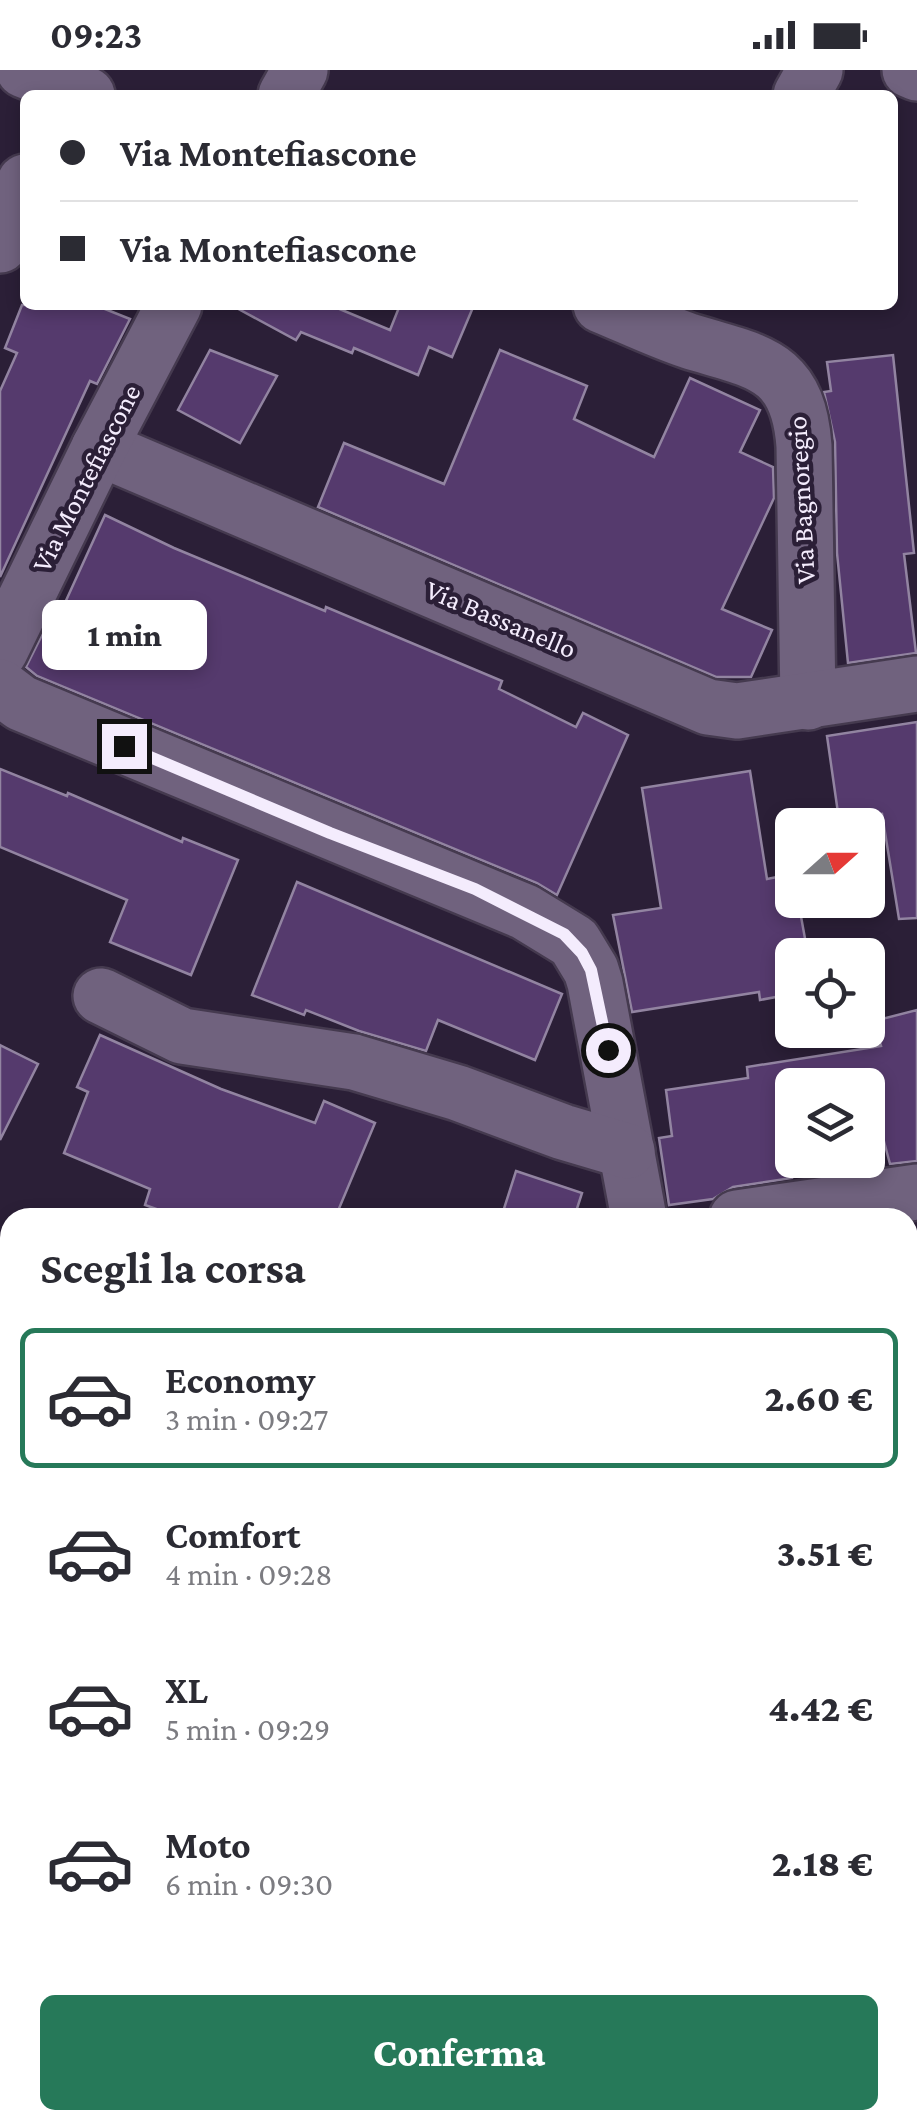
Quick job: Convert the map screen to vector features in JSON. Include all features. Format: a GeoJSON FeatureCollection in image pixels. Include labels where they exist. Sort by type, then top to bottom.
{"type":"FeatureCollection","features":[{"type":"Feature","properties":{"kind":"street"},"geometry":{"type":"LineString","coordinates":[[910,70],[917,74]]}},
{"type":"Feature","properties":{"kind":"street"},"geometry":{"type":"LineString","coordinates":[[0,245],[20,195]]}},
{"type":"Feature","properties":{"kind":"street","name":"Via Montefiascone"},"geometry":{"type":"LineString","coordinates":[[0,651],[171,310]]}},
{"type":"Feature","properties":{"kind":"street","name":"Via Bagnoregio"},"geometry":{"type":"LineString","coordinates":[[627,310],[680,320],[756,360],[782,378],[798,404],[804,446],[808,702]]}},
{"type":"Feature","properties":{"kind":"street","name":"Via Bassanello"},"geometry":{"type":"LineString","coordinates":[[99,448],[708,707],[730,712],[917,684]]}},
{"type":"Feature","properties":{"kind":"street"},"geometry":{"type":"LineString","coordinates":[[0,686],[22,703],[330,833],[475,889],[564,934],[591,970],[638,1208]]}},
{"type":"Feature","properties":{"kind":"street"},"geometry":{"type":"LineString","coordinates":[[101,996],[182,1036],[354,1062],[458,1093],[627,1152]]}},
{"type":"Feature","properties":{"kind":"street"},"geometry":{"type":"LineString","coordinates":[[806,1208],[917,1192]]}},
{"type":"Feature","properties":{"kind":"building"},"geometry":{"type":"Polygon","coordinates":[[[20,310],[108,310],[130,319],[97,384],[90,381],[0,577],[0,391],[17,353],[5,348],[20,310]]]}},
{"type":"Feature","properties":{"kind":"building"},"geometry":{"type":"Polygon","coordinates":[[[240,310],[342,310],[390,330],[398,310],[472,310],[452,357],[429,347],[418,375],[354,348],[352,353],[301,332],[296,340],[240,310]]]}},
{"type":"Feature","properties":{"kind":"building"},"geometry":{"type":"Polygon","coordinates":[[[210,350],[277,376],[240,443],[178,410],[210,350]]]}},
{"type":"Feature","properties":{"kind":"building"},"geometry":{"type":"Polygon","coordinates":[[[500,350],[587,386],[574,419],[654,457],[690,378],[760,410],[740,452],[773,467],[774,498],[722,609],[772,630],[751,677],[716,677],[318,507],[344,443],[444,484],[500,350]]]}},
{"type":"Feature","properties":{"kind":"building"},"geometry":{"type":"Polygon","coordinates":[[[893,355],[914,553],[904,554],[916,653],[848,663],[837,553],[835,442],[824,392],[831,391],[827,362],[893,355]]]}},
{"type":"Feature","properties":{"kind":"building"},"geometry":{"type":"Polygon","coordinates":[[[105,515],[174,548],[502,681],[499,689],[576,727],[583,713],[628,735],[557,895],[537,883],[37,676],[26,667],[58,603],[64,605],[105,515]]]}},
{"type":"Feature","properties":{"kind":"building"},"geometry":{"type":"Polygon","coordinates":[[[917,722],[917,918],[899,919],[885,833],[885,808],[837,808],[827,736],[917,722]]]}},
{"type":"Feature","properties":{"kind":"building"},"geometry":{"type":"Polygon","coordinates":[[[0,769],[67,796],[68,793],[182,842],[183,838],[238,860],[191,975],[110,942],[127,900],[0,847],[0,769]]]}},
{"type":"Feature","properties":{"kind":"building"},"geometry":{"type":"Polygon","coordinates":[[[750,771],[767,879],[775,877],[775,918],[801,918],[805,938],[775,938],[775,997],[760,1000],[759,992],[632,1012],[613,915],[661,908],[642,788],[750,771]]]}},
{"type":"Feature","properties":{"kind":"building"},"geometry":{"type":"Polygon","coordinates":[[[297,882],[562,994],[535,1060],[438,1020],[426,1051],[306,1010],[304,1015],[252,995],[297,882]]]}},
{"type":"Feature","properties":{"kind":"building"},"geometry":{"type":"Polygon","coordinates":[[[917,1010],[917,1161],[890,1164],[885,1145],[885,1068],[775,1068],[775,1178],[792,1178],[733,1187],[713,1199],[669,1205],[659,1138],[672,1136],[666,1090],[748,1078],[747,1067],[885,1048],[885,1018],[917,1010]]]}},
{"type":"Feature","properties":{"kind":"building"},"geometry":{"type":"Polygon","coordinates":[[[100,1035],[221,1089],[315,1123],[324,1101],[375,1123],[339,1208],[154,1208],[145,1205],[150,1189],[64,1153],[88,1092],[77,1087],[100,1035]]]}},
{"type":"Feature","properties":{"kind":"building"},"geometry":{"type":"Polygon","coordinates":[[[0,1045],[38,1064],[0,1140],[0,1045]]]}},
{"type":"Feature","properties":{"kind":"building"},"geometry":{"type":"Polygon","coordinates":[[[516,1171],[582,1193],[577,1208],[504,1208],[516,1171]]]}},
{"type":"Feature","properties":{"kind":"route"},"geometry":{"type":"LineString","coordinates":[[124,746],[475,889],[564,934],[574,942],[591,970],[608,1050]]}}]}
